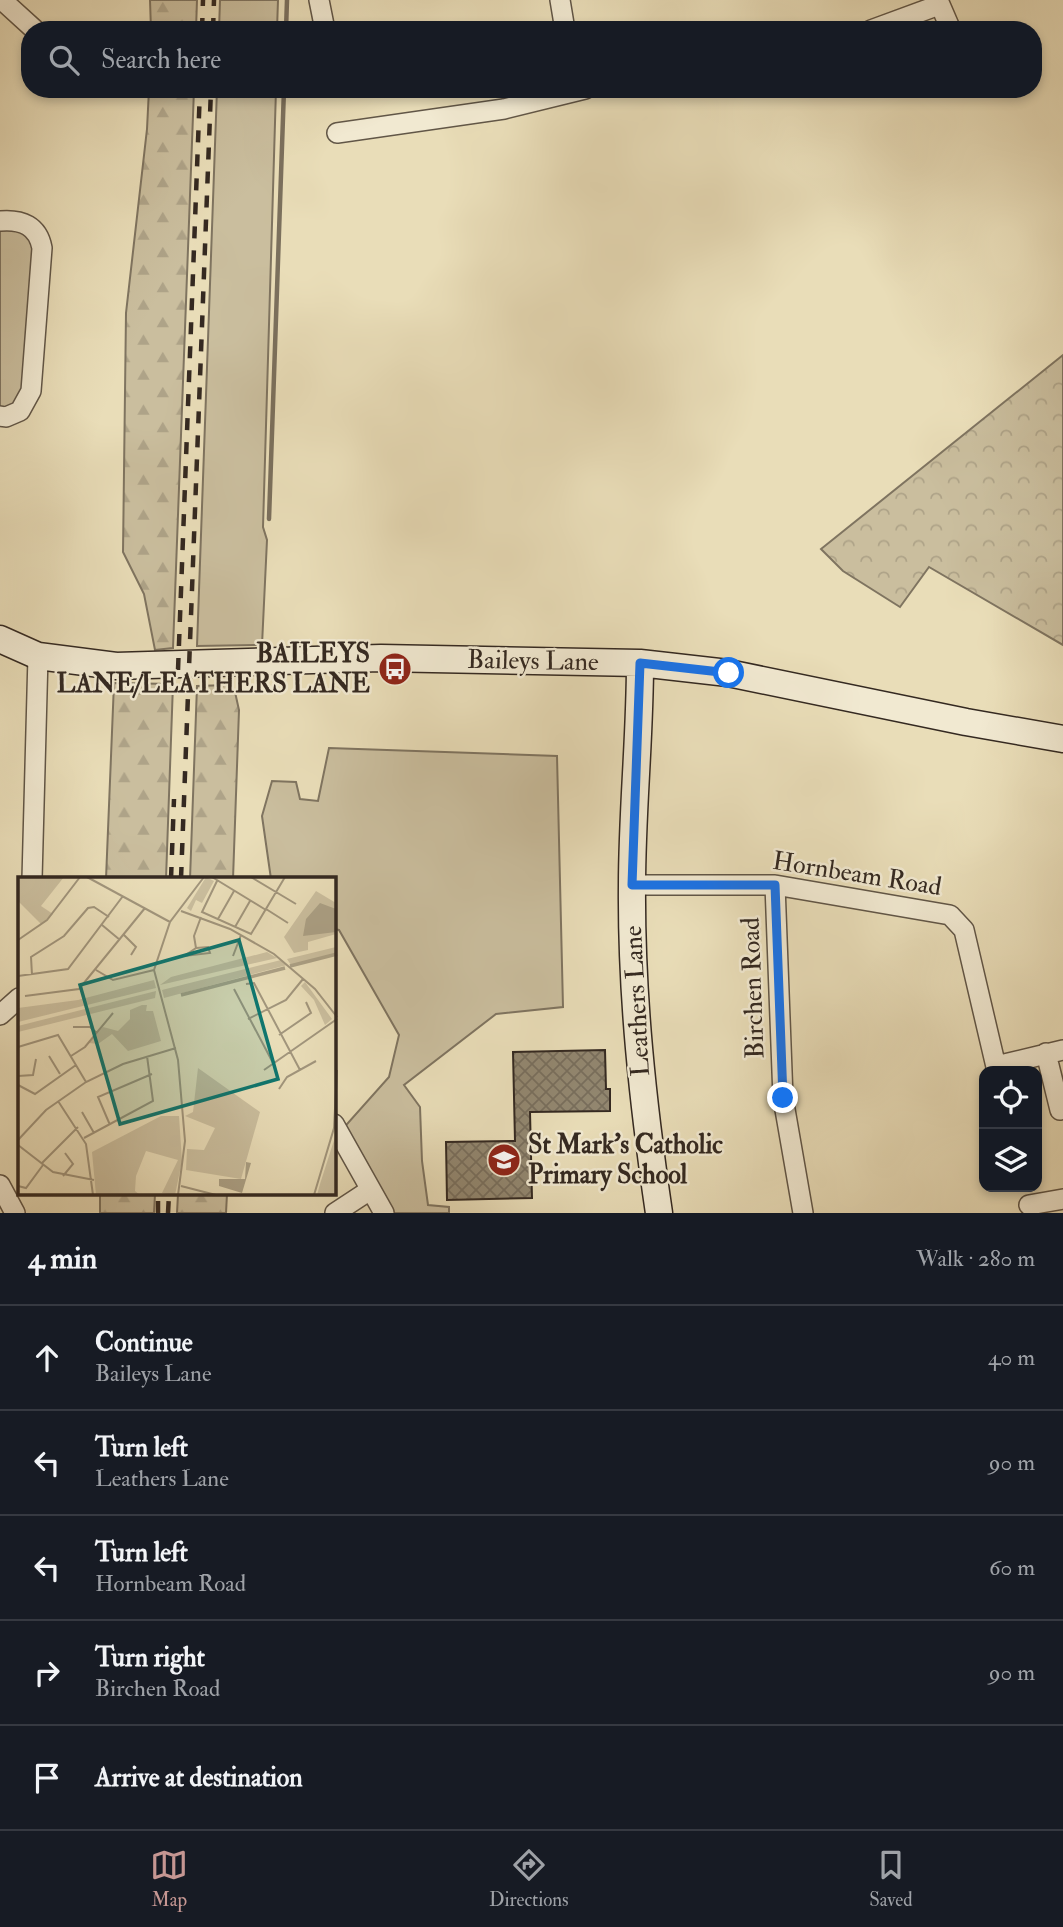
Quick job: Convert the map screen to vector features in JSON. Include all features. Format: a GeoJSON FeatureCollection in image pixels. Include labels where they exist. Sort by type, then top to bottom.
{"type":"FeatureCollection","features":[{"type":"Feature","properties":{"kind":"street"},"geometry":{"type":"LineString","coordinates":[[2,0],[25,21]]}},
{"type":"Feature","properties":{"kind":"street"},"geometry":{"type":"LineString","coordinates":[[319,0],[323,21]]}},
{"type":"Feature","properties":{"kind":"street"},"geometry":{"type":"LineString","coordinates":[[560,0],[564,21]]}},
{"type":"Feature","properties":{"kind":"street"},"geometry":{"type":"LineString","coordinates":[[893,21],[939,2],[947,21]]}},
{"type":"Feature","properties":{"kind":"street"},"geometry":{"type":"LineString","coordinates":[[337,133],[504,109],[547,98]]}},
{"type":"Feature","properties":{"kind":"street"},"geometry":{"type":"LineString","coordinates":[[0,221],[22,222],[32,228],[40,235],[43,248],[31,391],[20,411],[6,417],[0,416]]}},
{"type":"Feature","properties":{"kind":"street","name":"Baileys Lane"},"geometry":{"type":"LineString","coordinates":[[0,639],[38,656],[116,666],[381,658],[640,663],[729,673],[966,722],[1063,739]]}},
{"type":"Feature","properties":{"kind":"street"},"geometry":{"type":"LineString","coordinates":[[32,877],[38,656]]}},
{"type":"Feature","properties":{"kind":"street","name":"Leathers Lane"},"geometry":{"type":"LineString","coordinates":[[640,663],[632,946],[640,1067],[659,1213]]}},
{"type":"Feature","properties":{"kind":"street","name":"Hornbeam Road"},"geometry":{"type":"LineString","coordinates":[[632,885],[775,885],[950,915],[964,930],[996,1066]]}},
{"type":"Feature","properties":{"kind":"street","name":"Birchen Road"},"geometry":{"type":"LineString","coordinates":[[775,885],[783,1098],[803,1213]]}},
{"type":"Feature","properties":{"kind":"street"},"geometry":{"type":"LineString","coordinates":[[0,1015],[18,999]]}},
{"type":"Feature","properties":{"kind":"street"},"geometry":{"type":"LineString","coordinates":[[1007,1066],[1055,1051],[1060,1110]]}},
{"type":"Feature","properties":{"kind":"street"},"geometry":{"type":"LineString","coordinates":[[336,1128],[384,1213]]}},
{"type":"Feature","properties":{"kind":"street"},"geometry":{"type":"LineString","coordinates":[[0,1185],[15,1213]]}},
{"type":"Feature","properties":{"kind":"street"},"geometry":{"type":"LineString","coordinates":[[335,1213],[370,1190]]}},
{"type":"Feature","properties":{"kind":"street"},"geometry":{"type":"LineString","coordinates":[[1028,1202],[1063,1199]]}},
{"type":"Feature","properties":{"kind":"green space"},"geometry":{"type":"Polygon","coordinates":[[[150,0],[197,0],[196,21],[151,21],[150,0]]]}},
{"type":"Feature","properties":{"kind":"green space"},"geometry":{"type":"Polygon","coordinates":[[[220,0],[278,0],[277,21],[219,21],[220,0]]]}},
{"type":"Feature","properties":{"kind":"green space"},"geometry":{"type":"Polygon","coordinates":[[[149,98],[194,98],[173,648],[155,650],[144,594],[123,552],[126,313],[149,98]]]}},
{"type":"Feature","properties":{"kind":"green space"},"geometry":{"type":"Polygon","coordinates":[[[217,98],[276,98],[263,527],[267,540],[262,645],[197,646],[217,98]]]}},
{"type":"Feature","properties":{"kind":"green space"},"geometry":{"type":"Polygon","coordinates":[[[0,230],[21,230],[33,244],[23,392],[11,406],[0,409],[0,230]]]}},
{"type":"Feature","properties":{"kind":"green space"},"geometry":{"type":"Polygon","coordinates":[[[1063,355],[1063,645],[929,567],[900,607],[843,571],[821,549],[1063,355]]]}},
{"type":"Feature","properties":{"kind":"green space"},"geometry":{"type":"Polygon","coordinates":[[[114,683],[173,684],[166,877],[106,877],[114,683]]]}},
{"type":"Feature","properties":{"kind":"green space"},"geometry":{"type":"Polygon","coordinates":[[[228,685],[235,692],[239,710],[233,877],[190,877],[197,686],[228,685]]]}},
{"type":"Feature","properties":{"kind":"green space"},"geometry":{"type":"Polygon","coordinates":[[[329,748],[557,756],[563,1007],[496,1014],[404,1085],[420,1107],[422,1161],[428,1205],[449,1207],[449,1213],[389,1213],[339,1133],[389,1077],[399,1035],[339,930],[336,929],[336,877],[271,877],[262,816],[272,781],[296,782],[300,799],[318,801],[329,748]]]}},
{"type":"Feature","properties":{"kind":"green space"},"geometry":{"type":"Polygon","coordinates":[[[100,1196],[155,1196],[154,1213],[100,1213],[100,1196]]]}},
{"type":"Feature","properties":{"kind":"green space"},"geometry":{"type":"Polygon","coordinates":[[[178,1196],[227,1196],[226,1213],[177,1213],[178,1196]]]}},
{"type":"Feature","properties":{"kind":"building"},"geometry":{"type":"Polygon","coordinates":[[[605,1050],[606,1089],[610,1089],[610,1111],[530,1112],[532,1198],[447,1200],[446,1142],[515,1141],[513,1052],[605,1050]]]}},
{"type":"Feature","properties":{"kind":"waterway"},"geometry":{"type":"LineString","coordinates":[[286,21],[287,0]]}},
{"type":"Feature","properties":{"kind":"waterway"},"geometry":{"type":"LineString","coordinates":[[269,519],[284,98]]}},
{"type":"Feature","properties":{"kind":"railway"},"geometry":{"type":"LineString","coordinates":[[202,21],[203,0]]}},
{"type":"Feature","properties":{"kind":"railway"},"geometry":{"type":"LineString","coordinates":[[213,21],[214,0]]}},
{"type":"Feature","properties":{"kind":"railway"},"geometry":{"type":"LineString","coordinates":[[178,670],[200,98]]}},
{"type":"Feature","properties":{"kind":"railway"},"geometry":{"type":"LineString","coordinates":[[181,877],[211,98]]}},
{"type":"Feature","properties":{"kind":"railway"},"geometry":{"type":"LineString","coordinates":[[171,877],[174,799]]}},
{"type":"Feature","properties":{"kind":"railway"},"geometry":{"type":"LineString","coordinates":[[158,1196],[158,1213]]}},
{"type":"Feature","properties":{"kind":"railway"},"geometry":{"type":"LineString","coordinates":[[168,1213],[169,1196]]}},
{"type":"Feature","properties":{"kind":"place","name":"BAILEYS LANE/LEATHERS LANE"},"geometry":{"type":"Point","coordinates":[395,669]}},
{"type":"Feature","properties":{"kind":"place","name":"St Mark's Catholic Primary School"},"geometry":{"type":"Point","coordinates":[504,1160]}},
{"type":"Feature","properties":{"kind":"route"},"geometry":{"type":"LineString","coordinates":[[729,673],[640,663],[632,885],[775,885],[783,1098]]}}]}
